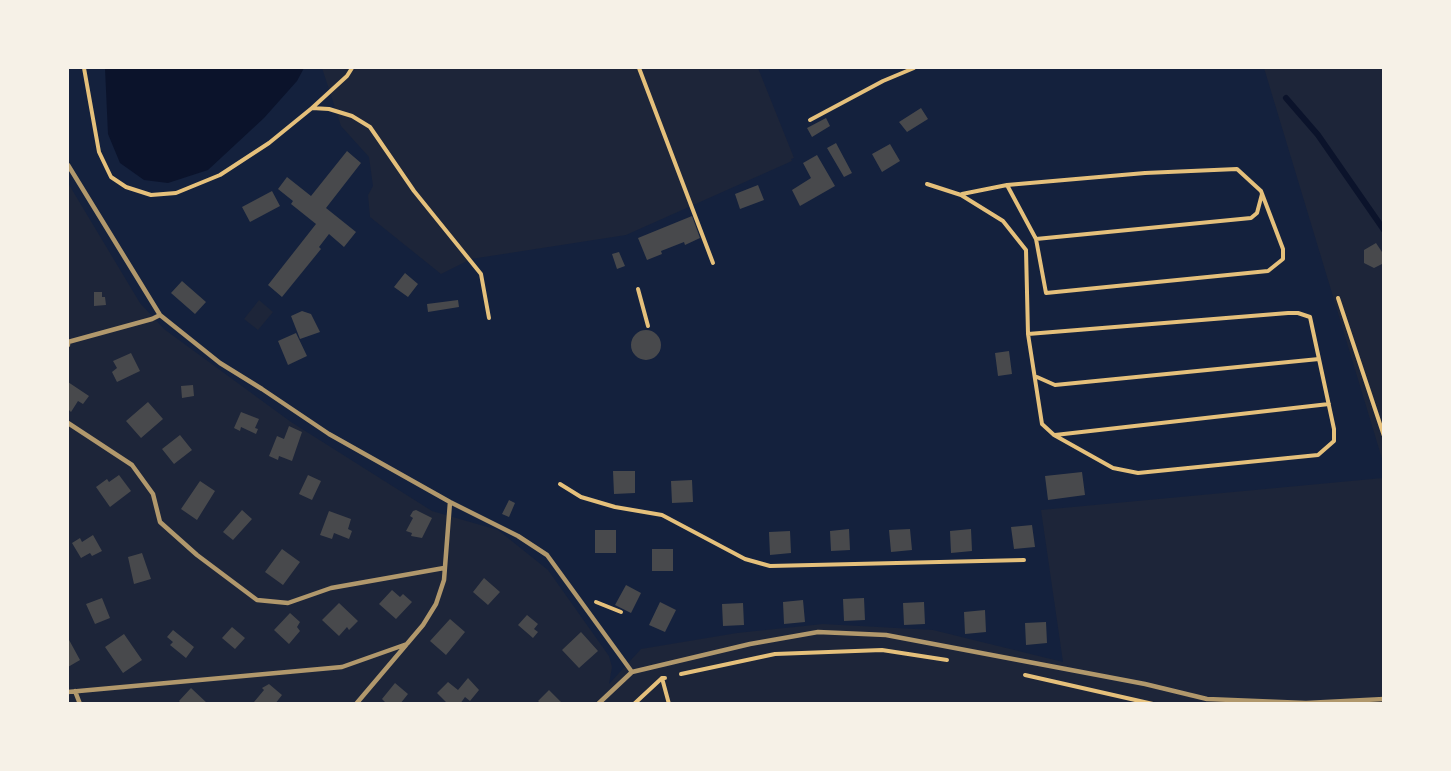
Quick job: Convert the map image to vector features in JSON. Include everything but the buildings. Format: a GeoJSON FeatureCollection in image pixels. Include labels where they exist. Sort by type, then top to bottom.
{"type":"FeatureCollection","features":[{"type":"Feature","properties":{"kind":"lane"},"geometry":{"type":"LineString","coordinates":[[68,165],[160,315],[220,363],[329,434],[450,502],[518,536],[547,555],[632,672]]}},
{"type":"Feature","properties":{"kind":"lane"},"geometry":{"type":"LineString","coordinates":[[68,345],[68,342],[160,315]]}},
{"type":"Feature","properties":{"kind":"lane"},"geometry":{"type":"LineString","coordinates":[[68,423],[132,465],[153,494],[160,522],[197,555],[257,600],[288,603],[331,588],[444,568]]}},
{"type":"Feature","properties":{"kind":"lane"},"geometry":{"type":"LineString","coordinates":[[356,704],[407,644],[436,604],[444,580],[450,502]]}},
{"type":"Feature","properties":{"kind":"lane"},"geometry":{"type":"LineString","coordinates":[[598,704],[632,672],[750,644],[818,632],[886,635],[1145,684],[1207,699],[1306,703],[1383,699]]}},
{"type":"Feature","properties":{"kind":"lane"},"geometry":{"type":"LineString","coordinates":[[68,692],[342,668],[407,644]]}},
{"type":"Feature","properties":{"kind":"lane"},"geometry":{"type":"LineString","coordinates":[[75,691],[80,704]]}},
{"type":"Feature","properties":{"kind":"path"},"geometry":{"type":"LineString","coordinates":[[84,68],[99,152],[111,177],[126,187],[151,195],[176,193],[220,175],[269,143],[312,108],[352,68]]}},
{"type":"Feature","properties":{"kind":"path"},"geometry":{"type":"LineString","coordinates":[[639,68],[713,263]]}},
{"type":"Feature","properties":{"kind":"path"},"geometry":{"type":"LineString","coordinates":[[810,120],[883,81],[914,68]]}},
{"type":"Feature","properties":{"kind":"path"},"geometry":{"type":"LineString","coordinates":[[312,108],[329,109],[352,116],[370,128],[414,191],[481,274],[489,318]]}},
{"type":"Feature","properties":{"kind":"path"},"geometry":{"type":"LineString","coordinates":[[961,195],[1007,186],[1145,173],[1237,169],[1262,194],[1283,249],[1283,259],[1268,271],[1046,293],[1036,239],[1007,186]]}},
{"type":"Feature","properties":{"kind":"path"},"geometry":{"type":"LineString","coordinates":[[927,184],[961,195],[1003,221],[1026,250],[1029,334],[1042,424],[1054,435],[1113,468],[1138,473],[1317,456],[1334,441],[1334,429],[1310,317],[1298,313],[1029,334]]}},
{"type":"Feature","properties":{"kind":"path"},"geometry":{"type":"LineString","coordinates":[[1036,239],[1251,218],[1257,213],[1262,194]]}},
{"type":"Feature","properties":{"kind":"path"},"geometry":{"type":"LineString","coordinates":[[638,289],[648,326]]}},
{"type":"Feature","properties":{"kind":"path"},"geometry":{"type":"LineString","coordinates":[[1338,298],[1383,436]]}},
{"type":"Feature","properties":{"kind":"path"},"geometry":{"type":"LineString","coordinates":[[1036,377],[1055,385],[1319,359]]}},
{"type":"Feature","properties":{"kind":"path"},"geometry":{"type":"LineString","coordinates":[[1054,435],[1329,404]]}},
{"type":"Feature","properties":{"kind":"path"},"geometry":{"type":"LineString","coordinates":[[560,484],[581,497],[615,507],[662,515],[746,559],[770,566],[1024,560]]}},
{"type":"Feature","properties":{"kind":"path"},"geometry":{"type":"LineString","coordinates":[[581,601],[591,600],[621,612]]}},
{"type":"Feature","properties":{"kind":"path"},"geometry":{"type":"LineString","coordinates":[[634,704],[662,678],[775,654],[882,650],[952,661]]}},
{"type":"Feature","properties":{"kind":"path"},"geometry":{"type":"LineString","coordinates":[[1020,674],[1153,704]]}},
{"type":"Feature","properties":{"kind":"path"},"geometry":{"type":"LineString","coordinates":[[662,678],[669,704]]}},
{"type":"Feature","properties":{"kind":"shaded area"},"geometry":{"type":"Polygon","coordinates":[[[105,68],[304,68],[297,81],[264,118],[208,170],[168,183],[144,180],[120,163],[108,134],[105,68]]]}},
{"type":"Feature","properties":{"kind":"shaded area"},"geometry":{"type":"Polygon","coordinates":[[[322,68],[758,68],[794,158],[791,159],[792,161],[626,235],[471,259],[441,274],[370,217],[368,195],[373,186],[369,157],[341,126],[322,68]]]}},
{"type":"Feature","properties":{"kind":"shaded area"},"geometry":{"type":"Polygon","coordinates":[[[1264,68],[1383,68],[1383,462],[1264,68]]]}},
{"type":"Feature","properties":{"kind":"shaded area"},"geometry":{"type":"Polygon","coordinates":[[[68,183],[140,303],[164,329],[291,422],[432,511],[498,530],[548,570],[609,656],[612,667],[609,684],[641,649],[737,633],[823,624],[933,630],[1063,662],[1041,510],[1383,478],[1383,703],[68,703],[68,183]]]}},
{"type":"Feature","properties":{"kind":"shaded area"},"geometry":{"type":"Polygon","coordinates":[[[259,300],[273,312],[258,330],[244,319],[259,300]]]}},
{"type":"Feature","properties":{"kind":"waterway"},"geometry":{"type":"LineString","coordinates":[[1286,98],[1318,135],[1384,230]]}}]}
